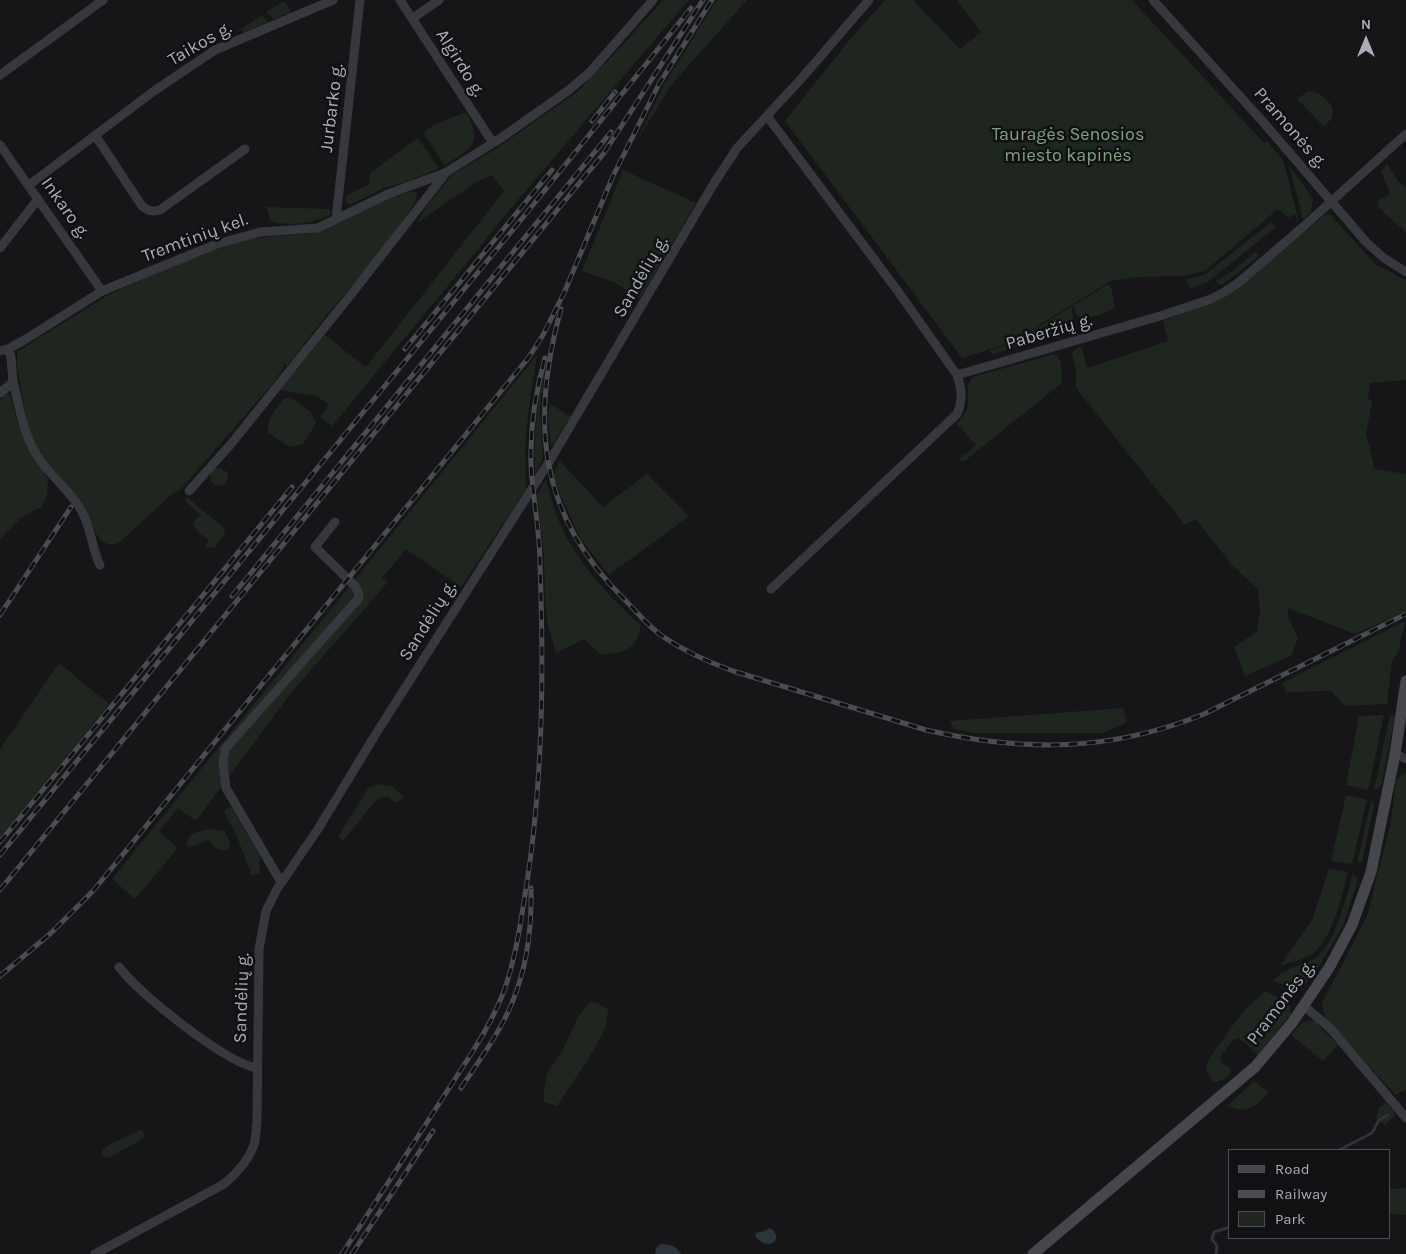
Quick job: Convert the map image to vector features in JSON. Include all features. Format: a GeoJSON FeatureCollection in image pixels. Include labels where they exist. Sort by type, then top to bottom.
{"type":"FeatureCollection","features":[{"type":"Feature","properties":{"kind":"main road","name":"Pramonės g."},"geometry":{"type":"LineString","coordinates":[[1033,1254],[1255,1067],[1304,1006],[1329,968],[1360,907],[1371,872],[1395,754],[1406,681]]}},
{"type":"Feature","properties":{"kind":"street"},"geometry":{"type":"LineString","coordinates":[[0,76],[103,0]]}},
{"type":"Feature","properties":{"kind":"street","name":"Taikos g."},"geometry":{"type":"LineString","coordinates":[[29,185],[154,92],[215,50],[333,0]]}},
{"type":"Feature","properties":{"kind":"street","name":"Jurbarko g."},"geometry":{"type":"LineString","coordinates":[[336,219],[360,0]]}},
{"type":"Feature","properties":{"kind":"street","name":"Algirdo g."},"geometry":{"type":"LineString","coordinates":[[400,0],[493,143]]}},
{"type":"Feature","properties":{"kind":"street"},"geometry":{"type":"LineString","coordinates":[[413,18],[439,0]]}},
{"type":"Feature","properties":{"kind":"street","name":"Tremtinių kel."},"geometry":{"type":"LineString","coordinates":[[4,350],[102,290],[240,236],[260,232],[318,228],[374,200],[445,173],[493,143],[590,72],[653,0]]}},
{"type":"Feature","properties":{"kind":"street","name":"Sandėlių g."},"geometry":{"type":"LineString","coordinates":[[94,1254],[224,1184],[234,1176],[245,1162],[254,1145],[257,1121],[259,949],[266,911],[281,882],[318,829],[382,724],[554,454],[713,185],[737,148],[869,0]]}},
{"type":"Feature","properties":{"kind":"street","name":"Pramonės g."},"geometry":{"type":"LineString","coordinates":[[1153,0],[1264,122],[1366,242],[1384,258],[1406,272]]}},
{"type":"Feature","properties":{"kind":"street"},"geometry":{"type":"LineString","coordinates":[[767,116],[897,290],[957,375],[962,390],[961,405],[957,414],[771,589]]}},
{"type":"Feature","properties":{"kind":"street","name":"Paberžių g."},"geometry":{"type":"LineString","coordinates":[[957,375],[1160,316],[1208,300],[1238,283],[1303,228],[1330,201],[1406,134]]}},
{"type":"Feature","properties":{"kind":"street"},"geometry":{"type":"LineString","coordinates":[[95,135],[142,206],[154,212],[160,210],[245,149]]}},
{"type":"Feature","properties":{"kind":"street","name":"Inkaro g."},"geometry":{"type":"LineString","coordinates":[[0,145],[102,290]]}},
{"type":"Feature","properties":{"kind":"street","name":"Tremtinių kel."},"geometry":{"type":"LineString","coordinates":[[189,491],[232,444],[354,292],[445,173]]}},
{"type":"Feature","properties":{"kind":"street"},"geometry":{"type":"LineString","coordinates":[[412,185],[423,190],[424,200]]}},
{"type":"Feature","properties":{"kind":"street"},"geometry":{"type":"LineString","coordinates":[[0,248],[38,199]]}},
{"type":"Feature","properties":{"kind":"street"},"geometry":{"type":"LineString","coordinates":[[4,350],[11,357],[13,382],[25,431],[32,447],[80,507],[100,565]]}},
{"type":"Feature","properties":{"kind":"street"},"geometry":{"type":"LineString","coordinates":[[0,394],[13,382]]}},
{"type":"Feature","properties":{"kind":"street"},"geometry":{"type":"LineString","coordinates":[[281,882],[226,788],[223,762],[225,749],[358,599],[355,586],[315,547],[335,522]]}},
{"type":"Feature","properties":{"kind":"street"},"geometry":{"type":"LineString","coordinates":[[1395,754],[1406,759]]}},
{"type":"Feature","properties":{"kind":"street"},"geometry":{"type":"LineString","coordinates":[[119,967],[142,992],[178,1022],[240,1062],[249,1067],[257,1068]]}},
{"type":"Feature","properties":{"kind":"street"},"geometry":{"type":"LineString","coordinates":[[1304,1006],[1331,1029],[1406,1118]]}},
{"type":"Feature","properties":{"kind":"green space"},"geometry":{"type":"Polygon","coordinates":[[[663,0],[689,0],[516,202],[332,426],[320,417],[329,404],[316,396],[280,390],[325,335],[366,367],[504,191],[492,175],[476,182],[417,223],[426,207],[453,174],[496,149],[577,92],[663,0]]]}},
{"type":"Feature","properties":{"kind":"green space"},"geometry":{"type":"Polygon","coordinates":[[[717,0],[747,0],[672,84],[636,142],[663,86],[717,0]]]}},
{"type":"Feature","properties":{"kind":"green space","name":"Tauragės Senosios miesto kapinės"},"geometry":{"type":"Polygon","coordinates":[[[885,0],[913,0],[960,49],[981,32],[957,0],[1132,0],[1264,143],[1267,141],[1283,160],[1299,222],[1294,214],[1289,218],[1278,209],[1205,271],[1185,276],[1138,277],[1111,281],[1010,343],[962,358],[785,121],[847,43],[885,0]]]}},
{"type":"Feature","properties":{"kind":"green space"},"geometry":{"type":"Polygon","coordinates":[[[284,1],[291,12],[274,19],[266,12],[284,1]]]}},
{"type":"Feature","properties":{"kind":"green space"},"geometry":{"type":"Polygon","coordinates":[[[262,15],[268,22],[243,33],[241,29],[262,15]]]}},
{"type":"Feature","properties":{"kind":"green space"},"geometry":{"type":"Polygon","coordinates":[[[1308,91],[1319,94],[1333,107],[1332,118],[1324,127],[1297,99],[1308,91]]]}},
{"type":"Feature","properties":{"kind":"green space"},"geometry":{"type":"Polygon","coordinates":[[[466,112],[474,132],[474,139],[468,149],[445,165],[424,135],[425,131],[434,125],[466,112]]]}},
{"type":"Feature","properties":{"kind":"green space"},"geometry":{"type":"Polygon","coordinates":[[[418,138],[439,168],[409,181],[384,188],[352,204],[348,204],[345,200],[346,196],[369,184],[370,173],[418,138]]]}},
{"type":"Feature","properties":{"kind":"green space"},"geometry":{"type":"Polygon","coordinates":[[[1387,164],[1398,181],[1406,188],[1406,233],[1378,207],[1378,201],[1390,194],[1381,172],[1387,164]]]}},
{"type":"Feature","properties":{"kind":"green space"},"geometry":{"type":"Polygon","coordinates":[[[1289,165],[1313,199],[1311,212],[1303,219],[1289,165]]]}},
{"type":"Feature","properties":{"kind":"green space"},"geometry":{"type":"Polygon","coordinates":[[[623,170],[696,203],[640,298],[614,282],[582,271],[623,170]]]}},
{"type":"Feature","properties":{"kind":"green space"},"geometry":{"type":"Polygon","coordinates":[[[411,191],[417,192],[414,202],[393,235],[287,366],[281,361],[284,365],[275,381],[180,490],[172,494],[119,543],[110,545],[101,541],[94,530],[86,508],[44,459],[29,431],[17,368],[17,352],[108,295],[171,267],[252,238],[317,233],[381,201],[411,191]]]}},
{"type":"Feature","properties":{"kind":"green space"},"geometry":{"type":"Polygon","coordinates":[[[266,207],[328,209],[330,215],[301,223],[278,223],[271,221],[266,207]]]}},
{"type":"Feature","properties":{"kind":"green space"},"geometry":{"type":"Polygon","coordinates":[[[1326,214],[1331,215],[1375,264],[1406,280],[1406,380],[1370,383],[1368,399],[1372,401],[1366,434],[1375,469],[1406,474],[1406,611],[1355,634],[1288,608],[1288,617],[1298,638],[1291,656],[1245,676],[1234,647],[1257,632],[1260,612],[1258,589],[1231,564],[1196,519],[1185,525],[1076,388],[1076,372],[1072,353],[1081,346],[1087,368],[1168,341],[1163,321],[1219,299],[1238,288],[1326,214]]]}},
{"type":"Feature","properties":{"kind":"green space"},"geometry":{"type":"Polygon","coordinates":[[[1271,222],[1276,227],[1208,282],[1190,288],[1186,279],[1204,275],[1271,222]]]}},
{"type":"Feature","properties":{"kind":"green space"},"geometry":{"type":"Polygon","coordinates":[[[1256,251],[1259,256],[1222,285],[1218,284],[1216,281],[1234,270],[1256,251]]]}},
{"type":"Feature","properties":{"kind":"green space"},"geometry":{"type":"Polygon","coordinates":[[[1107,285],[1110,285],[1112,290],[1115,308],[1087,318],[1077,316],[1074,307],[1071,309],[1075,325],[992,355],[990,350],[1010,344],[1107,285]]]}},
{"type":"Feature","properties":{"kind":"green space"},"geometry":{"type":"Polygon","coordinates":[[[1054,354],[1061,363],[1062,383],[963,462],[959,459],[976,445],[957,424],[967,408],[970,380],[973,377],[1054,354]]]}},
{"type":"Feature","properties":{"kind":"green space"},"geometry":{"type":"Polygon","coordinates":[[[537,355],[525,449],[526,489],[461,587],[406,549],[382,578],[388,582],[290,694],[196,821],[178,808],[159,831],[178,848],[135,899],[112,879],[537,355]]]}},
{"type":"Feature","properties":{"kind":"green space"},"geometry":{"type":"Polygon","coordinates":[[[545,368],[540,408],[543,459],[535,474],[536,421],[545,368]]]}},
{"type":"Feature","properties":{"kind":"green space"},"geometry":{"type":"Polygon","coordinates":[[[7,393],[10,395],[28,449],[48,480],[47,496],[41,507],[21,518],[0,539],[0,400],[7,393]]]}},
{"type":"Feature","properties":{"kind":"green space"},"geometry":{"type":"Polygon","coordinates":[[[291,398],[312,413],[316,423],[303,444],[290,447],[268,433],[268,428],[272,414],[284,399],[291,398]]]}},
{"type":"Feature","properties":{"kind":"green space"},"geometry":{"type":"Polygon","coordinates":[[[550,403],[570,417],[551,447],[548,414],[550,403]]]}},
{"type":"Feature","properties":{"kind":"green space"},"geometry":{"type":"Polygon","coordinates":[[[560,461],[603,507],[647,474],[689,516],[609,575],[580,538],[558,489],[553,475],[560,461]]]}},
{"type":"Feature","properties":{"kind":"green space"},"geometry":{"type":"Polygon","coordinates":[[[215,468],[223,468],[228,473],[226,484],[215,486],[210,481],[210,473],[215,468]]]}},
{"type":"Feature","properties":{"kind":"green space"},"geometry":{"type":"Polygon","coordinates":[[[546,479],[560,524],[578,556],[597,581],[641,625],[636,640],[628,649],[601,655],[584,639],[556,653],[548,625],[545,599],[544,555],[537,495],[546,479]]]}},
{"type":"Feature","properties":{"kind":"green space"},"geometry":{"type":"Polygon","coordinates":[[[187,497],[224,528],[225,533],[215,547],[207,548],[206,545],[209,540],[193,524],[195,519],[201,515],[184,500],[187,497]]]}},
{"type":"Feature","properties":{"kind":"green space"},"geometry":{"type":"Polygon","coordinates":[[[1405,621],[1398,653],[1392,660],[1387,704],[1345,706],[1331,691],[1286,692],[1282,683],[1405,621]]]}},
{"type":"Feature","properties":{"kind":"green space"},"geometry":{"type":"Polygon","coordinates":[[[59,663],[109,704],[0,838],[0,749],[59,663]]]}},
{"type":"Feature","properties":{"kind":"green space"},"geometry":{"type":"Polygon","coordinates":[[[1123,708],[1127,722],[1103,733],[973,733],[954,729],[950,721],[1123,708]]]}},
{"type":"Feature","properties":{"kind":"green space"},"geometry":{"type":"Polygon","coordinates":[[[1384,715],[1368,790],[1346,785],[1359,716],[1384,715]]]}},
{"type":"Feature","properties":{"kind":"green space"},"geometry":{"type":"Polygon","coordinates":[[[1390,715],[1395,716],[1381,786],[1374,790],[1390,715]]]}},
{"type":"Feature","properties":{"kind":"green space"},"geometry":{"type":"Polygon","coordinates":[[[1406,772],[1406,1089],[1396,1095],[1326,1020],[1322,1003],[1367,916],[1391,822],[1396,780],[1406,772]]]}},
{"type":"Feature","properties":{"kind":"green space"},"geometry":{"type":"Polygon","coordinates":[[[380,784],[392,786],[404,797],[396,803],[388,797],[378,798],[343,841],[338,837],[369,787],[380,784]]]}},
{"type":"Feature","properties":{"kind":"green space"},"geometry":{"type":"Polygon","coordinates":[[[1346,795],[1367,800],[1352,864],[1331,861],[1346,795]]]}},
{"type":"Feature","properties":{"kind":"green space"},"geometry":{"type":"Polygon","coordinates":[[[1371,801],[1374,805],[1362,862],[1357,863],[1371,801]]]}},
{"type":"Feature","properties":{"kind":"green space"},"geometry":{"type":"Polygon","coordinates":[[[228,807],[232,808],[260,856],[259,873],[252,876],[236,834],[224,813],[228,807]]]}},
{"type":"Feature","properties":{"kind":"green space"},"geometry":{"type":"Polygon","coordinates":[[[209,829],[224,831],[230,842],[229,848],[220,850],[209,840],[188,847],[186,843],[193,834],[209,829]]]}},
{"type":"Feature","properties":{"kind":"green space"},"geometry":{"type":"Polygon","coordinates":[[[1329,869],[1348,872],[1328,934],[1312,954],[1280,966],[1312,920],[1329,869]]]}},
{"type":"Feature","properties":{"kind":"green space"},"geometry":{"type":"Polygon","coordinates":[[[1353,874],[1358,879],[1344,923],[1314,974],[1303,987],[1297,989],[1273,981],[1282,973],[1314,959],[1328,944],[1339,920],[1353,874]]]}},
{"type":"Feature","properties":{"kind":"green space"},"geometry":{"type":"Polygon","coordinates":[[[1265,991],[1286,1001],[1290,1005],[1291,1014],[1258,1055],[1243,1041],[1237,1038],[1232,1041],[1220,1057],[1222,1063],[1230,1068],[1231,1073],[1223,1080],[1214,1082],[1206,1070],[1208,1061],[1247,1007],[1265,991]]]}},
{"type":"Feature","properties":{"kind":"green space"},"geometry":{"type":"Polygon","coordinates":[[[590,1002],[598,1003],[608,1010],[606,1027],[589,1058],[557,1106],[544,1102],[547,1074],[563,1049],[578,1017],[590,1002]]]}},
{"type":"Feature","properties":{"kind":"green space"},"geometry":{"type":"Polygon","coordinates":[[[1315,1021],[1338,1045],[1323,1061],[1291,1035],[1302,1023],[1315,1021]]]}},
{"type":"Feature","properties":{"kind":"green space"},"geometry":{"type":"Polygon","coordinates":[[[1254,1081],[1269,1092],[1255,1106],[1241,1109],[1227,1106],[1254,1081]]]}},
{"type":"Feature","properties":{"kind":"green space"},"geometry":{"type":"Polygon","coordinates":[[[1386,1103],[1395,1113],[1385,1125],[1376,1118],[1379,1107],[1386,1103]]]}},
{"type":"Feature","properties":{"kind":"green space"},"geometry":{"type":"Polygon","coordinates":[[[141,1130],[143,1131],[144,1138],[109,1158],[104,1158],[102,1151],[108,1145],[141,1130]]]}},
{"type":"Feature","properties":{"kind":"green space"},"geometry":{"type":"Polygon","coordinates":[[[1391,1188],[1406,1188],[1406,1215],[1391,1214],[1391,1188]]]}},
{"type":"Feature","properties":{"kind":"shaded area"},"geometry":{"type":"Polygon","coordinates":[[[770,1228],[776,1236],[774,1242],[766,1244],[755,1236],[756,1233],[770,1228]]]}},
{"type":"Feature","properties":{"kind":"shaded area"},"geometry":{"type":"Polygon","coordinates":[[[661,1244],[672,1246],[681,1254],[655,1254],[656,1248],[661,1244]]]}},
{"type":"Feature","properties":{"kind":"waterway"},"geometry":{"type":"LineString","coordinates":[[1341,1149],[1372,1133],[1379,1120],[1388,1115]]}},
{"type":"Feature","properties":{"kind":"waterway"},"geometry":{"type":"LineString","coordinates":[[1216,1254],[1217,1246],[1212,1239],[1214,1232],[1228,1228]]}},
{"type":"Feature","properties":{"kind":"railway"},"geometry":{"type":"LineString","coordinates":[[0,890],[604,153],[703,0]]}},
{"type":"Feature","properties":{"kind":"railway"},"geometry":{"type":"LineString","coordinates":[[0,976],[51,933],[93,891],[529,357],[543,335],[564,293],[613,176],[659,84],[712,0]]}},
{"type":"Feature","properties":{"kind":"railway"},"geometry":{"type":"LineString","coordinates":[[0,855],[525,215],[691,8]]}},
{"type":"Feature","properties":{"kind":"railway"},"geometry":{"type":"LineString","coordinates":[[592,121],[615,92]]}},
{"type":"Feature","properties":{"kind":"railway"},"geometry":{"type":"LineString","coordinates":[[232,596],[611,132]]}},
{"type":"Feature","properties":{"kind":"railway"},"geometry":{"type":"LineString","coordinates":[[405,349],[552,170]]}},
{"type":"Feature","properties":{"kind":"railway"},"geometry":{"type":"LineString","coordinates":[[561,309],[551,350],[546,390],[545,428],[549,464],[558,499],[574,534],[595,567],[657,632],[705,660],[733,671],[926,730],[962,737],[1032,745],[1101,742],[1135,736],[1204,714],[1406,614]]}},
{"type":"Feature","properties":{"kind":"railway"},"geometry":{"type":"LineString","coordinates":[[342,1254],[482,1037],[504,991],[514,955],[531,854],[539,771],[542,688],[540,552],[531,466],[531,438],[538,384],[545,358]]}},
{"type":"Feature","properties":{"kind":"railway"},"geometry":{"type":"LineString","coordinates":[[0,842],[292,487]]}},
{"type":"Feature","properties":{"kind":"railway"},"geometry":{"type":"LineString","coordinates":[[0,615],[71,507]]}},
{"type":"Feature","properties":{"kind":"railway"},"geometry":{"type":"LineString","coordinates":[[461,1088],[501,1026],[517,989],[528,947],[531,888]]}},
{"type":"Feature","properties":{"kind":"railway"},"geometry":{"type":"LineString","coordinates":[[352,1254],[433,1131]]}}]}
